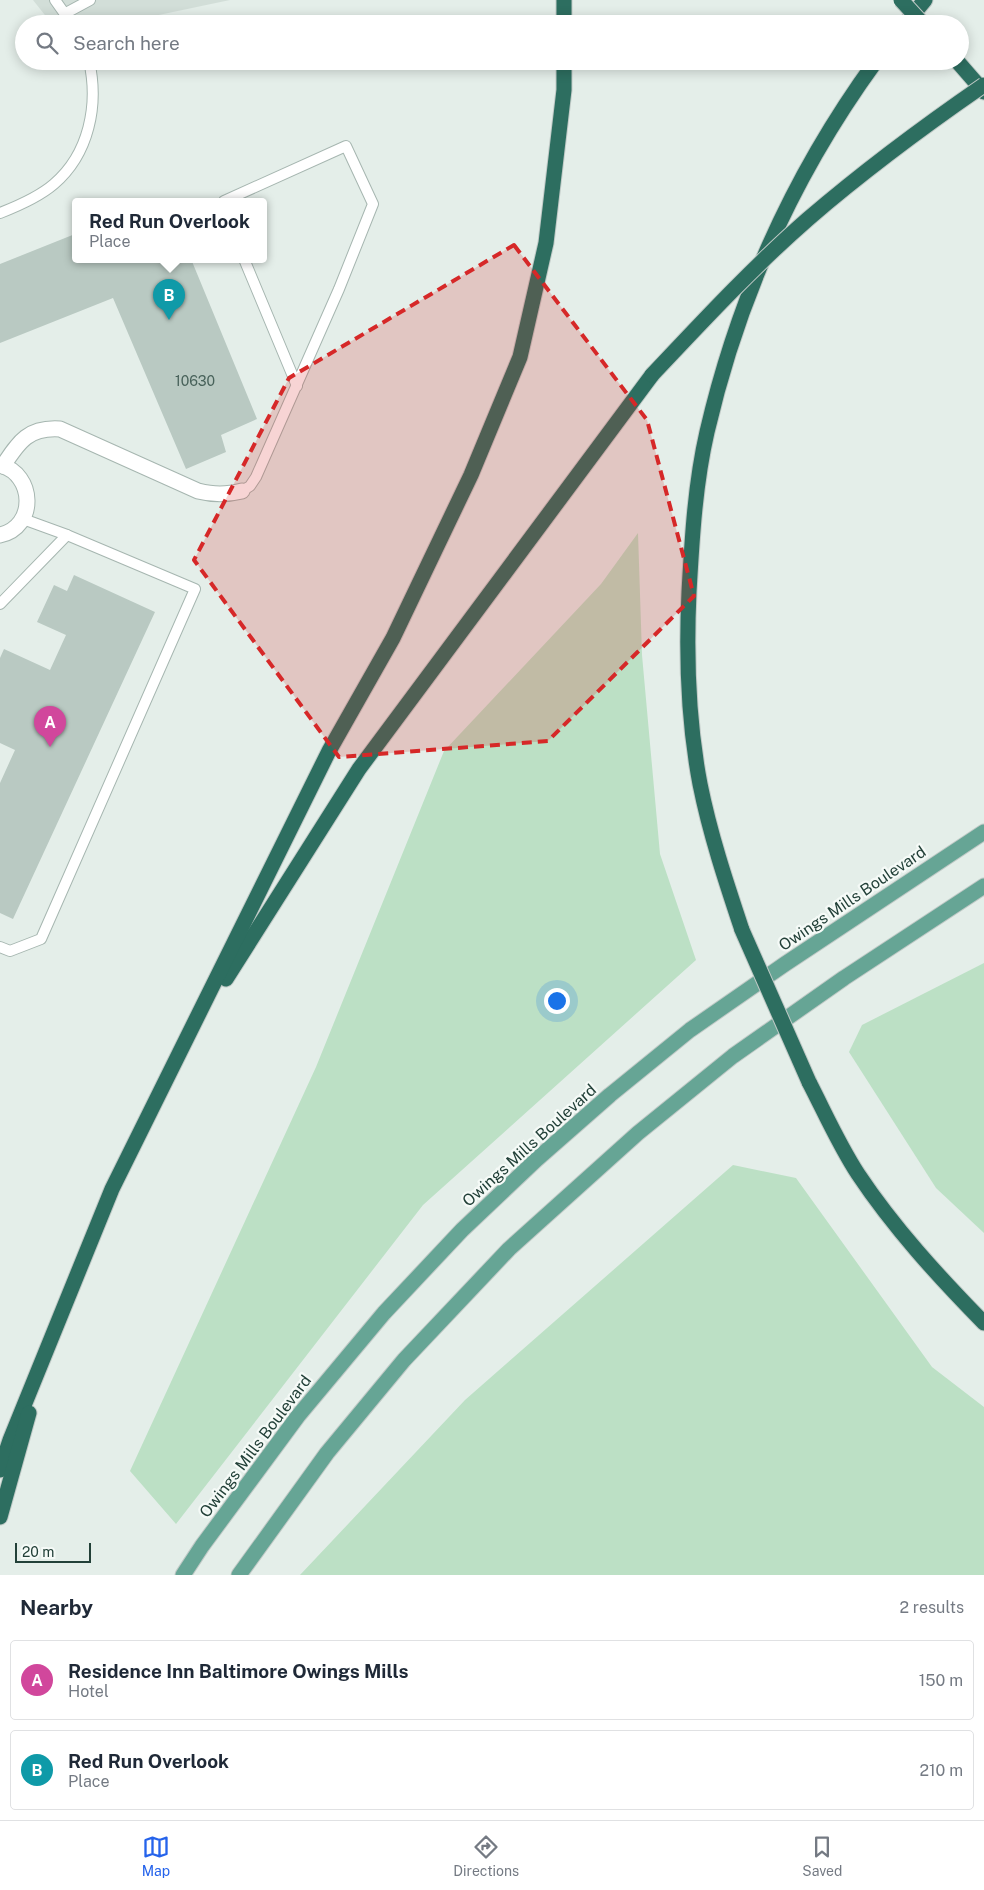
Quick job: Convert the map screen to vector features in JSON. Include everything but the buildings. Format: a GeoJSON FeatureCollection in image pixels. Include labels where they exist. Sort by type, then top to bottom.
{"type":"FeatureCollection","features":[{"type":"Feature","properties":{"kind":"highway"},"geometry":{"type":"LineString","coordinates":[[564,0],[564,15]]}},
{"type":"Feature","properties":{"kind":"highway"},"geometry":{"type":"LineString","coordinates":[[901,0],[915,15]]}},
{"type":"Feature","properties":{"kind":"highway"},"geometry":{"type":"LineString","coordinates":[[912,15],[924,0]]}},
{"type":"Feature","properties":{"kind":"highway"},"geometry":{"type":"LineString","coordinates":[[0,1470],[10,1440],[112,1189],[144,1120],[182,1048],[329,751],[393,638],[471,475],[520,358],[546,243],[564,90],[564,70]]}},
{"type":"Feature","properties":{"kind":"highway"},"geometry":{"type":"LineString","coordinates":[[869,70],[842,108],[810,163],[754,279],[739,319],[707,433],[697,493],[691,552],[688,682],[692,733],[709,825],[742,930],[809,1082],[857,1172],[886,1214],[945,1284],[984,1323]]}},
{"type":"Feature","properties":{"kind":"highway"},"geometry":{"type":"LineString","coordinates":[[964,70],[984,92]]}},
{"type":"Feature","properties":{"kind":"highway"},"geometry":{"type":"LineString","coordinates":[[182,1048],[359,769],[652,375],[744,280],[807,220],[903,143],[984,86]]}},
{"type":"Feature","properties":{"kind":"highway"},"geometry":{"type":"LineString","coordinates":[[0,1516],[22,1444],[45,1353]]}},
{"type":"Feature","properties":{"kind":"main road","name":"Owings Mills Boulevard"},"geometry":{"type":"LineString","coordinates":[[183,1575],[202,1546],[298,1416],[378,1320],[462,1230],[537,1159],[610,1095],[690,1030],[785,964],[984,832]]}},
{"type":"Feature","properties":{"kind":"main road"},"geometry":{"type":"LineString","coordinates":[[239,1575],[327,1453],[404,1360],[509,1249],[638,1133],[733,1056],[844,978],[984,886]]}},
{"type":"Feature","properties":{"kind":"street"},"geometry":{"type":"LineString","coordinates":[[0,535],[15,528],[23,519],[27,509],[28,498],[26,488],[20,478],[13,471],[1,465],[26,436],[39,429],[60,429],[198,491],[213,495],[229,495],[242,491]]}},
{"type":"Feature","properties":{"kind":"lane"},"geometry":{"type":"LineString","coordinates":[[56,0],[66,13],[90,0]]}},
{"type":"Feature","properties":{"kind":"lane"},"geometry":{"type":"LineString","coordinates":[[0,214],[32,199],[54,184],[76,157],[87,133],[92,110],[93,84],[91,70]]}},
{"type":"Feature","properties":{"kind":"lane"},"geometry":{"type":"LineString","coordinates":[[231,198],[346,146],[373,204],[297,386],[256,477],[250,486],[242,491]]}},
{"type":"Feature","properties":{"kind":"lane"},"geometry":{"type":"LineString","coordinates":[[246,263],[297,386]]}},
{"type":"Feature","properties":{"kind":"lane"},"geometry":{"type":"LineString","coordinates":[[0,947],[10,951],[41,939],[195,589],[67,535],[23,519]]}},
{"type":"Feature","properties":{"kind":"lane"},"geometry":{"type":"LineString","coordinates":[[0,604],[67,535]]}},
{"type":"Feature","properties":{"kind":"highlighted area"},"geometry":{"type":"Polygon","coordinates":[[[514,245],[647,420],[694,596],[548,741],[339,757],[194,560],[289,378],[514,245]]]}},
{"type":"Feature","properties":{"kind":"shaded area"},"geometry":{"type":"Polygon","coordinates":[[[33,0],[230,0],[159,15],[45,15],[33,0]]]}},
{"type":"Feature","properties":{"kind":"green space"},"geometry":{"type":"Polygon","coordinates":[[[638,533],[642,655],[660,854],[696,960],[423,1205],[176,1524],[130,1471],[316,1067],[444,751],[601,584],[638,533]]]}},
{"type":"Feature","properties":{"kind":"green space"},"geometry":{"type":"Polygon","coordinates":[[[984,963],[984,1233],[936,1188],[849,1052],[862,1025],[984,963]]]}},
{"type":"Feature","properties":{"kind":"green space"},"geometry":{"type":"Polygon","coordinates":[[[733,1165],[796,1178],[932,1367],[984,1407],[984,1575],[300,1575],[465,1400],[733,1165]]]}},
{"type":"Feature","properties":{"kind":"place","name":"Red Run Overlook"},"geometry":{"type":"Point","coordinates":[169,320]}},
{"type":"Feature","properties":{"kind":"place","name":"Residence Inn Baltimore Owings Mills"},"geometry":{"type":"Point","coordinates":[50,747]}}]}
